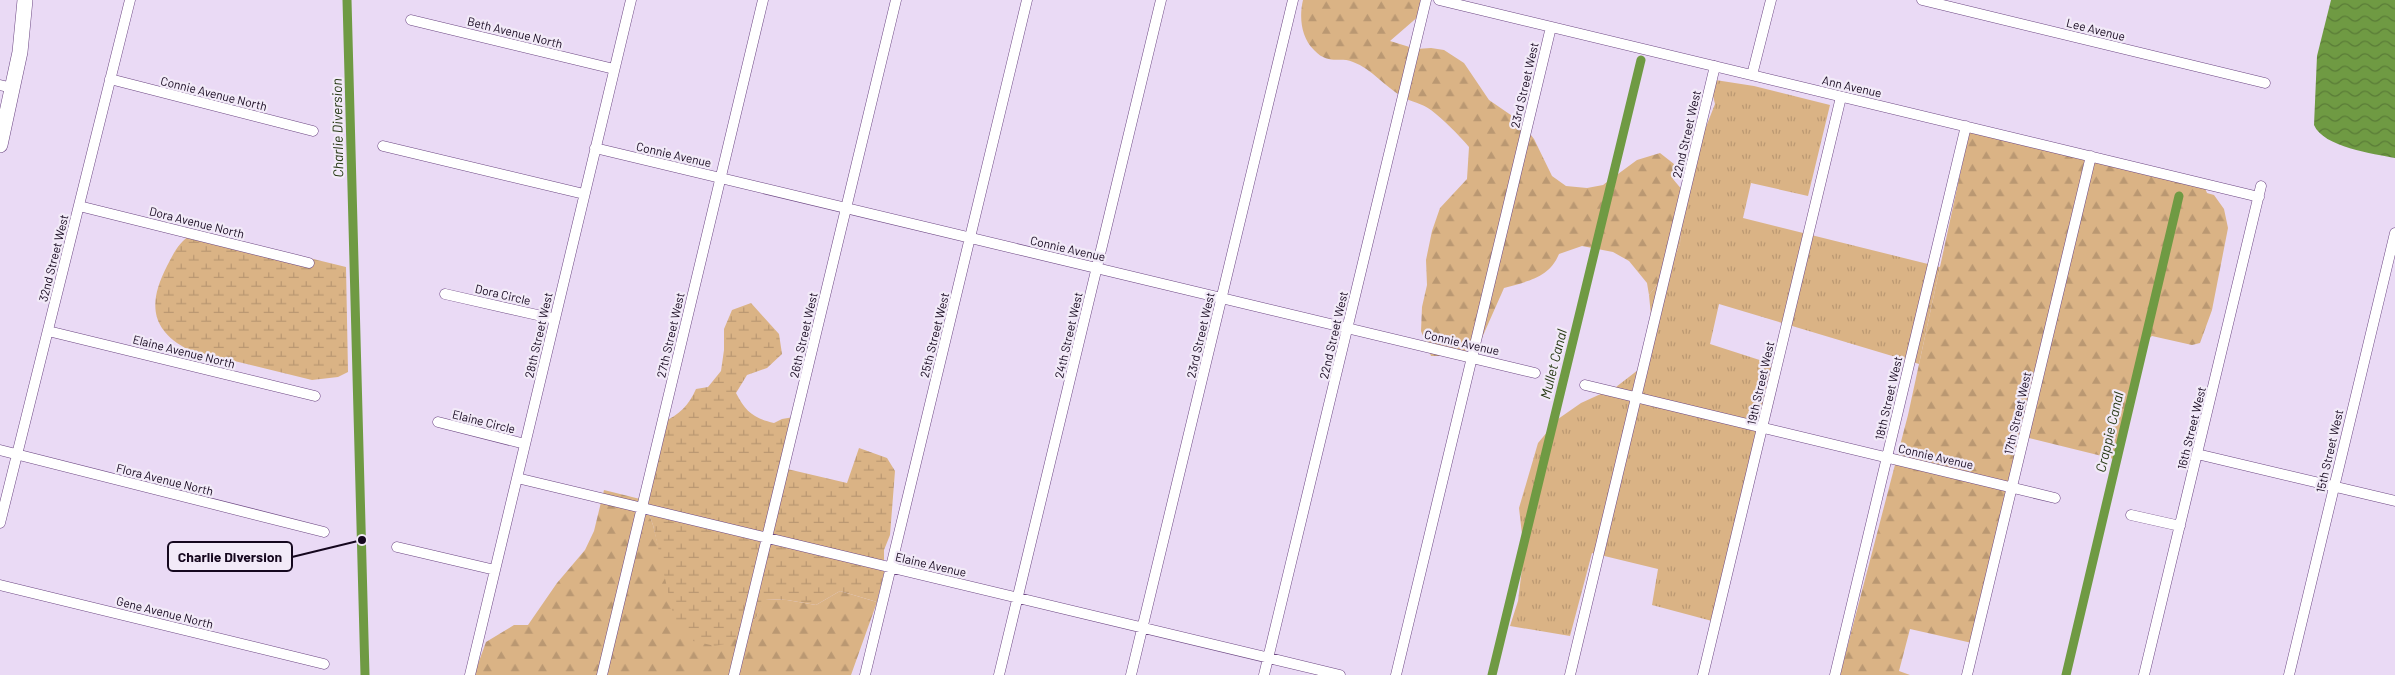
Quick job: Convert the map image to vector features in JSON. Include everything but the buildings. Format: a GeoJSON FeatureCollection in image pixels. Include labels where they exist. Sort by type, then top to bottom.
{"type":"FeatureCollection","features":[{"type":"Feature","properties":{"kind":"street"},"geometry":{"type":"LineString","coordinates":[[0,146],[7,86],[20,52],[26,0]]}},
{"type":"Feature","properties":{"kind":"street","name":"32nd Street West"},"geometry":{"type":"LineString","coordinates":[[0,523],[130,0]]}},
{"type":"Feature","properties":{"kind":"street","name":"28th Street West"},"geometry":{"type":"LineString","coordinates":[[470,675],[631,0]]}},
{"type":"Feature","properties":{"kind":"street","name":"27th Street West"},"geometry":{"type":"LineString","coordinates":[[602,675],[763,0]]}},
{"type":"Feature","properties":{"kind":"street","name":"26th Street West"},"geometry":{"type":"LineString","coordinates":[[734,675],[896,0]]}},
{"type":"Feature","properties":{"kind":"street","name":"25th Street West"},"geometry":{"type":"LineString","coordinates":[[865,675],[1028,0]]}},
{"type":"Feature","properties":{"kind":"street","name":"24th Street West"},"geometry":{"type":"LineString","coordinates":[[999,675],[1161,0]]}},
{"type":"Feature","properties":{"kind":"street","name":"23rd Street West"},"geometry":{"type":"LineString","coordinates":[[1131,675],[1293,0]]}},
{"type":"Feature","properties":{"kind":"street","name":"22nd Street West"},"geometry":{"type":"LineString","coordinates":[[1264,675],[1426,0]]}},
{"type":"Feature","properties":{"kind":"street","name":"Ann Avenue"},"geometry":{"type":"LineString","coordinates":[[1439,0],[2259,197]]}},
{"type":"Feature","properties":{"kind":"street"},"geometry":{"type":"LineString","coordinates":[[1752,75],[1771,0]]}},
{"type":"Feature","properties":{"kind":"street","name":"Lee Avenue"},"geometry":{"type":"LineString","coordinates":[[1922,0],[2265,83]]}},
{"type":"Feature","properties":{"kind":"street","name":"Beth Avenue North"},"geometry":{"type":"LineString","coordinates":[[411,20],[614,69]]}},
{"type":"Feature","properties":{"kind":"street","name":"23rd Street West"},"geometry":{"type":"LineString","coordinates":[[1396,675],[1551,27]]}},
{"type":"Feature","properties":{"kind":"street","name":"22nd Street West"},"geometry":{"type":"LineString","coordinates":[[1570,675],[1715,66]]}},
{"type":"Feature","properties":{"kind":"street","name":"Connie Avenue North"},"geometry":{"type":"LineString","coordinates":[[110,79],[313,130]]}},
{"type":"Feature","properties":{"kind":"street","name":"19th Street West"},"geometry":{"type":"LineString","coordinates":[[1702,675],[1841,97]]}},
{"type":"Feature","properties":{"kind":"street","name":"18th Street West"},"geometry":{"type":"LineString","coordinates":[[1835,675],[1966,126]]}},
{"type":"Feature","properties":{"kind":"street"},"geometry":{"type":"LineString","coordinates":[[383,146],[584,194]]}},
{"type":"Feature","properties":{"kind":"street","name":"Connie Avenue"},"geometry":{"type":"LineString","coordinates":[[595,148],[1535,373]]}},
{"type":"Feature","properties":{"kind":"street","name":"17th Street West"},"geometry":{"type":"LineString","coordinates":[[1967,675],[2091,156]]}},
{"type":"Feature","properties":{"kind":"street","name":"16th Street West"},"geometry":{"type":"LineString","coordinates":[[2144,675],[2262,186]]}},
{"type":"Feature","properties":{"kind":"street","name":"Dora Avenue North"},"geometry":{"type":"LineString","coordinates":[[79,206],[309,263]]}},
{"type":"Feature","properties":{"kind":"street","name":"15th Street West"},"geometry":{"type":"LineString","coordinates":[[2289,675],[2395,234]]}},
{"type":"Feature","properties":{"kind":"street","name":"Dora Circle"},"geometry":{"type":"LineString","coordinates":[[445,294],[554,320]]}},
{"type":"Feature","properties":{"kind":"street","name":"Elaine Avenue North"},"geometry":{"type":"LineString","coordinates":[[48,331],[315,396]]}},
{"type":"Feature","properties":{"kind":"street"},"geometry":{"type":"LineString","coordinates":[[1585,385],[1636,397]]}},
{"type":"Feature","properties":{"kind":"street","name":"Connie Avenue"},"geometry":{"type":"LineString","coordinates":[[1636,397],[2055,498]]}},
{"type":"Feature","properties":{"kind":"street","name":"Elaine Circle"},"geometry":{"type":"LineString","coordinates":[[438,422],[525,444]]}},
{"type":"Feature","properties":{"kind":"street","name":"Flora Avenue North"},"geometry":{"type":"LineString","coordinates":[[0,450],[324,532]]}},
{"type":"Feature","properties":{"kind":"street"},"geometry":{"type":"LineString","coordinates":[[2197,454],[2395,501]]}},
{"type":"Feature","properties":{"kind":"street","name":"Elaine Avenue"},"geometry":{"type":"LineString","coordinates":[[517,478],[1340,675]]}},
{"type":"Feature","properties":{"kind":"street"},"geometry":{"type":"LineString","coordinates":[[2131,515],[2180,526]]}},
{"type":"Feature","properties":{"kind":"street"},"geometry":{"type":"LineString","coordinates":[[398,547],[495,570]]}},
{"type":"Feature","properties":{"kind":"street","name":"Gene Avenue North"},"geometry":{"type":"LineString","coordinates":[[0,585],[324,664]]}},
{"type":"Feature","properties":{"kind":"green space"},"geometry":{"type":"Polygon","coordinates":[[[1303,0],[1428,0],[1420,15],[1390,41],[1416,49],[1431,48],[1444,50],[1464,63],[1489,100],[1521,122],[1534,139],[1552,176],[1566,186],[1587,188],[1603,185],[1637,160],[1660,153],[1674,164],[1673,179],[1683,191],[1680,244],[1670,268],[1649,295],[1647,283],[1629,261],[1613,252],[1582,246],[1559,254],[1550,268],[1537,277],[1504,288],[1481,340],[1459,356],[1431,356],[1421,331],[1422,307],[1427,285],[1426,260],[1432,231],[1440,208],[1467,179],[1469,147],[1451,127],[1431,110],[1396,93],[1360,65],[1348,60],[1329,59],[1319,55],[1306,39],[1302,27],[1301,13],[1303,0]]]}},
{"type":"Feature","properties":{"kind":"green space"},"geometry":{"type":"Polygon","coordinates":[[[1709,79],[1754,86],[1830,105],[1808,196],[1751,183],[1743,218],[1940,267],[1919,364],[1719,304],[1710,344],[1772,364],[1759,428],[1712,621],[1652,605],[1658,569],[1592,553],[1570,636],[1510,626],[1518,601],[1524,552],[1519,508],[1538,443],[1558,419],[1581,403],[1616,387],[1638,370],[1651,316],[1649,295],[1670,268],[1680,244],[1681,221],[1700,142],[1715,104],[1709,79]]]}},
{"type":"Feature","properties":{"kind":"green space"},"geometry":{"type":"Polygon","coordinates":[[[1970,128],[2203,183],[2207,193],[2214,195],[2224,209],[2228,228],[2212,310],[2200,343],[2192,345],[2152,336],[2148,339],[2114,459],[2021,436],[1972,643],[1910,629],[1899,671],[1910,675],[1840,675],[1908,415],[1970,128]]]}},
{"type":"Feature","properties":{"kind":"green space"},"geometry":{"type":"Polygon","coordinates":[[[193,233],[207,233],[346,267],[348,372],[338,377],[312,380],[189,350],[166,334],[156,314],[157,292],[161,279],[175,252],[180,244],[193,233]]]}},
{"type":"Feature","properties":{"kind":"green space"},"geometry":{"type":"Polygon","coordinates":[[[751,303],[779,334],[782,354],[767,368],[747,375],[736,393],[740,400],[747,410],[767,421],[774,423],[782,419],[794,417],[783,468],[847,483],[859,448],[887,458],[895,471],[890,535],[884,550],[884,573],[877,602],[840,591],[816,605],[787,600],[766,599],[756,618],[743,627],[731,643],[715,646],[693,641],[675,623],[653,525],[644,500],[663,422],[683,409],[696,389],[708,387],[721,371],[724,329],[732,310],[751,303]]]}},
{"type":"Feature","properties":{"kind":"green space"},"geometry":{"type":"Polygon","coordinates":[[[604,490],[644,500],[661,557],[743,627],[756,618],[765,599],[787,600],[816,605],[840,591],[877,602],[851,675],[474,675],[486,642],[514,625],[528,625],[557,583],[585,550],[594,531],[604,490]]]}},
{"type":"Feature","properties":{"kind":"water"},"geometry":{"type":"Polygon","coordinates":[[[2331,0],[2395,0],[2395,158],[2363,152],[2338,144],[2319,133],[2314,125],[2317,56],[2331,0]]]}},
{"type":"Feature","properties":{"kind":"waterway","name":"Charlie Diversion"},"geometry":{"type":"LineString","coordinates":[[347,0],[365,675]]}},
{"type":"Feature","properties":{"kind":"waterway","name":"Mullet Canal"},"geometry":{"type":"LineString","coordinates":[[1492,675],[1641,60]]}},
{"type":"Feature","properties":{"kind":"waterway","name":"Crappie Canal"},"geometry":{"type":"LineString","coordinates":[[2066,675],[2179,196]]}},
{"type":"Feature","properties":{"kind":"place","name":"Charlie Diversion"},"geometry":{"type":"Point","coordinates":[362,540]}}]}
